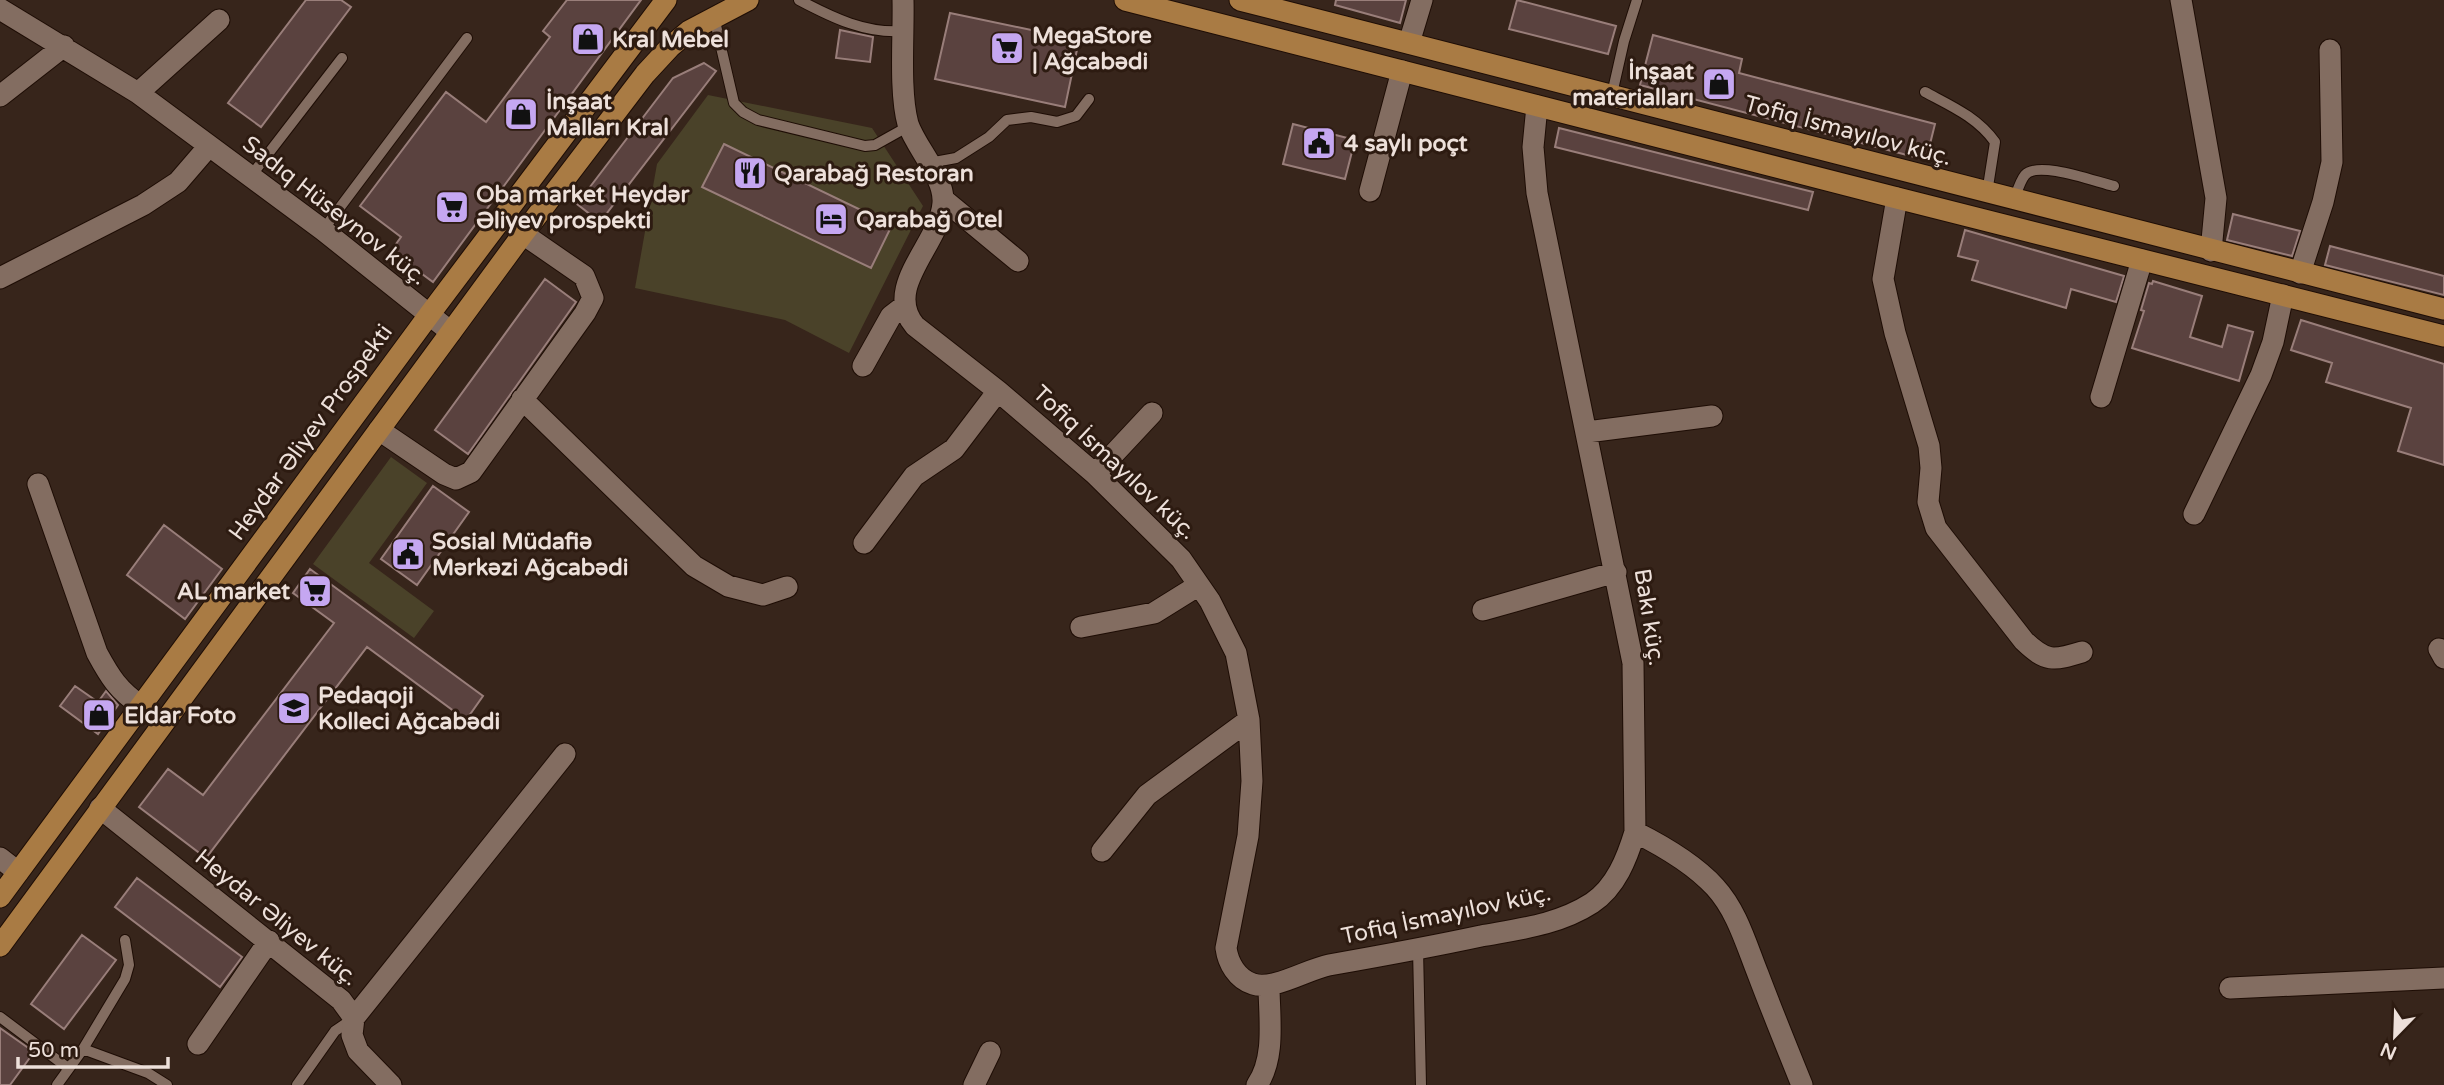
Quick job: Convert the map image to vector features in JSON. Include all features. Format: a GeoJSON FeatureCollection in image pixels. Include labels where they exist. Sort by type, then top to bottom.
{"type":"FeatureCollection","features":[{"type":"Feature","properties":{"kind":"main road","name":"Heydar Əliyev Prospekti"},"geometry":{"type":"LineString","coordinates":[[0,897],[429,315],[666,0]]}},
{"type":"Feature","properties":{"kind":"main road"},"geometry":{"type":"LineString","coordinates":[[0,946],[523,234],[645,74],[670,47],[690,31],[748,0]]}},
{"type":"Feature","properties":{"kind":"main road"},"geometry":{"type":"LineString","coordinates":[[1125,0],[2444,336]]}},
{"type":"Feature","properties":{"kind":"main road","name":"Tofiq İsmayılov küç."},"geometry":{"type":"LineString","coordinates":[[1240,0],[2444,309]]}},
{"type":"Feature","properties":{"kind":"main road"},"geometry":{"type":"LineString","coordinates":[[1402,71],[1409,43]]}},
{"type":"Feature","properties":{"kind":"main road"},"geometry":{"type":"LineString","coordinates":[[1789,170],[1794,143]]}},
{"type":"Feature","properties":{"kind":"main road"},"geometry":{"type":"LineString","coordinates":[[2206,276],[2211,251]]}},
{"type":"Feature","properties":{"kind":"street"},"geometry":{"type":"LineString","coordinates":[[863,366],[891,316],[904,306],[908,282],[941,215],[943,199],[929,163],[909,125],[904,100],[903,0]]}},
{"type":"Feature","properties":{"kind":"street"},"geometry":{"type":"LineString","coordinates":[[1409,43],[1422,0]]}},
{"type":"Feature","properties":{"kind":"street"},"geometry":{"type":"LineString","coordinates":[[2181,0],[2216,198],[2211,251]]}},
{"type":"Feature","properties":{"kind":"street","name":"Sadıq Hüseynov küç."},"geometry":{"type":"LineString","coordinates":[[10,8],[138,93],[251,176],[451,332]]}},
{"type":"Feature","properties":{"kind":"street"},"geometry":{"type":"LineString","coordinates":[[138,93],[219,20]]}},
{"type":"Feature","properties":{"kind":"street"},"geometry":{"type":"LineString","coordinates":[[0,96],[64,46]]}},
{"type":"Feature","properties":{"kind":"street"},"geometry":{"type":"LineString","coordinates":[[2300,273],[2323,202],[2332,162],[2330,50]]}},
{"type":"Feature","properties":{"kind":"street"},"geometry":{"type":"LineString","coordinates":[[1370,191],[1402,71]]}},
{"type":"Feature","properties":{"kind":"street","name":"Bakı küç."},"geometry":{"type":"LineString","coordinates":[[1536,106],[1533,147],[1537,193],[1633,663],[1635,832]]}},
{"type":"Feature","properties":{"kind":"street","name":"Sadıq Hüseynov küç."},"geometry":{"type":"LineString","coordinates":[[0,278],[143,205],[178,181],[209,146]]}},
{"type":"Feature","properties":{"kind":"street"},"geometry":{"type":"LineString","coordinates":[[1897,198],[1883,279],[1895,333],[1929,446],[1931,468],[1928,502],[1936,528],[2024,641],[2040,656],[2057,660],[2082,652]]}},
{"type":"Feature","properties":{"kind":"street"},"geometry":{"type":"LineString","coordinates":[[943,199],[1018,261]]}},
{"type":"Feature","properties":{"kind":"street"},"geometry":{"type":"LineString","coordinates":[[379,430],[443,474],[456,479],[471,472],[593,298],[584,276],[523,234]]}},
{"type":"Feature","properties":{"kind":"street"},"geometry":{"type":"LineString","coordinates":[[2101,397],[2142,260]]}},
{"type":"Feature","properties":{"kind":"street"},"geometry":{"type":"LineString","coordinates":[[2194,514],[2261,375],[2273,342],[2283,295]]}},
{"type":"Feature","properties":{"kind":"street","name":"Tofiq İsmayılov küç."},"geometry":{"type":"LineString","coordinates":[[904,306],[907,317],[915,326],[998,391],[1095,474],[1181,559],[1210,601],[1236,653],[1249,720],[1252,781],[1248,836],[1226,948],[1230,965],[1240,977],[1253,985],[1269,985],[1315,968],[1554,922],[1595,901],[1609,888],[1626,860],[1635,832]]}},
{"type":"Feature","properties":{"kind":"street"},"geometry":{"type":"LineString","coordinates":[[864,543],[914,476],[954,449],[998,391]]}},
{"type":"Feature","properties":{"kind":"street"},"geometry":{"type":"LineString","coordinates":[[522,400],[694,566],[729,586],[763,595],[787,587]]}},
{"type":"Feature","properties":{"kind":"street"},"geometry":{"type":"LineString","coordinates":[[1095,474],[1152,414]]}},
{"type":"Feature","properties":{"kind":"street"},"geometry":{"type":"LineString","coordinates":[[1587,432],[1712,416]]}},
{"type":"Feature","properties":{"kind":"street"},"geometry":{"type":"LineString","coordinates":[[38,484],[97,653],[111,679],[123,694],[141,706]]}},
{"type":"Feature","properties":{"kind":"street"},"geometry":{"type":"LineString","coordinates":[[1483,610],[1616,572]]}},
{"type":"Feature","properties":{"kind":"street"},"geometry":{"type":"LineString","coordinates":[[1081,627],[1154,613],[1199,585]]}},
{"type":"Feature","properties":{"kind":"street"},"geometry":{"type":"LineString","coordinates":[[1102,850],[1147,794],[1249,720]]}},
{"type":"Feature","properties":{"kind":"street"},"geometry":{"type":"LineString","coordinates":[[354,1018],[565,754]]}},
{"type":"Feature","properties":{"kind":"street","name":"Heydar Əliyev küç."},"geometry":{"type":"LineString","coordinates":[[100,807],[341,1000],[354,1018],[352,1035],[358,1051],[391,1085]]}},
{"type":"Feature","properties":{"kind":"street"},"geometry":{"type":"LineString","coordinates":[[1635,832],[1692,867],[1714,886],[1728,903],[1802,1085]]}},
{"type":"Feature","properties":{"kind":"street"},"geometry":{"type":"LineString","coordinates":[[0,858],[18,873]]}},
{"type":"Feature","properties":{"kind":"street"},"geometry":{"type":"LineString","coordinates":[[198,1044],[269,941]]}},
{"type":"Feature","properties":{"kind":"street"},"geometry":{"type":"LineString","coordinates":[[2230,988],[2444,978]]}},
{"type":"Feature","properties":{"kind":"street"},"geometry":{"type":"LineString","coordinates":[[1257,1085],[1262,1078],[1269,1052],[1269,985]]}},
{"type":"Feature","properties":{"kind":"street"},"geometry":{"type":"LineString","coordinates":[[974,1085],[990,1052]]}},
{"type":"Feature","properties":{"kind":"lane"},"geometry":{"type":"LineString","coordinates":[[799,0],[837,20],[884,33],[904,31]]}},
{"type":"Feature","properties":{"kind":"lane"},"geometry":{"type":"LineString","coordinates":[[1612,94],[1637,0]]}},
{"type":"Feature","properties":{"kind":"lane"},"geometry":{"type":"LineString","coordinates":[[715,17],[734,103],[743,112],[758,120],[865,146],[875,145],[909,125]]}},
{"type":"Feature","properties":{"kind":"lane"},"geometry":{"type":"LineString","coordinates":[[323,230],[467,38]]}},
{"type":"Feature","properties":{"kind":"lane"},"geometry":{"type":"LineString","coordinates":[[251,176],[342,58]]}},
{"type":"Feature","properties":{"kind":"lane"},"geometry":{"type":"LineString","coordinates":[[1924,92],[1970,117],[1986,129],[1995,142],[1987,193]]}},
{"type":"Feature","properties":{"kind":"lane"},"geometry":{"type":"LineString","coordinates":[[929,163],[957,158],[989,137],[1007,120],[1031,117],[1057,122],[1076,116],[1089,99]]}},
{"type":"Feature","properties":{"kind":"lane"},"geometry":{"type":"LineString","coordinates":[[2014,200],[2024,176],[2033,169],[2049,169],[2114,186]]}},
{"type":"Feature","properties":{"kind":"lane"},"geometry":{"type":"LineString","coordinates":[[57,1085],[83,1049],[125,979],[129,965],[125,940]]}},
{"type":"Feature","properties":{"kind":"lane"},"geometry":{"type":"LineString","coordinates":[[1418,949],[1420,1085]]}},
{"type":"Feature","properties":{"kind":"lane"},"geometry":{"type":"LineString","coordinates":[[0,1017],[68,1068]]}},
{"type":"Feature","properties":{"kind":"lane"},"geometry":{"type":"LineString","coordinates":[[297,1085],[335,1031],[354,1018]]}},
{"type":"Feature","properties":{"kind":"lane"},"geometry":{"type":"LineString","coordinates":[[83,1049],[148,1073],[167,1085]]}},
{"type":"Feature","properties":{"kind":"shaded area"},"geometry":{"type":"Polygon","coordinates":[[[708,95],[872,128],[923,206],[849,353],[785,320],[635,288],[657,164],[708,95]]]}},
{"type":"Feature","properties":{"kind":"shaded area"},"geometry":{"type":"Polygon","coordinates":[[[391,457],[427,483],[369,563],[434,611],[414,638],[313,564],[391,457]]]}},
{"type":"Feature","properties":{"kind":"building"},"geometry":{"type":"Polygon","coordinates":[[[306,0],[341,0],[351,7],[261,127],[228,103],[306,0]]]}},
{"type":"Feature","properties":{"kind":"building"},"geometry":{"type":"Polygon","coordinates":[[[567,0],[641,0],[433,282],[391,251],[401,237],[360,206],[446,92],[486,122],[550,37],[543,31],[567,0]]]}},
{"type":"Feature","properties":{"kind":"building"},"geometry":{"type":"Polygon","coordinates":[[[1336,0],[1406,0],[1400,23],[1335,5],[1336,0]]]}},
{"type":"Feature","properties":{"kind":"building"},"geometry":{"type":"Polygon","coordinates":[[[1517,0],[1616,26],[1608,54],[1509,29],[1517,0]]]}},
{"type":"Feature","properties":{"kind":"building"},"geometry":{"type":"Polygon","coordinates":[[[950,13],[1079,40],[1065,107],[935,79],[950,13]]]}},
{"type":"Feature","properties":{"kind":"building"},"geometry":{"type":"Polygon","coordinates":[[[840,30],[873,37],[870,62],[836,58],[840,30]]]}},
{"type":"Feature","properties":{"kind":"building"},"geometry":{"type":"Polygon","coordinates":[[[1653,35],[1742,59],[1739,73],[1935,124],[1926,160],[1640,85],[1653,35]]]}},
{"type":"Feature","properties":{"kind":"building"},"geometry":{"type":"Polygon","coordinates":[[[704,63],[716,71],[600,222],[577,204],[673,78],[704,63]]]}},
{"type":"Feature","properties":{"kind":"building"},"geometry":{"type":"Polygon","coordinates":[[[1293,124],[1355,140],[1345,179],[1283,164],[1293,124]]]}},
{"type":"Feature","properties":{"kind":"building"},"geometry":{"type":"Polygon","coordinates":[[[1559,128],[1813,192],[1808,210],[1555,147],[1559,128]]]}},
{"type":"Feature","properties":{"kind":"building"},"geometry":{"type":"Polygon","coordinates":[[[724,144],[892,225],[871,268],[702,187],[724,144]]]}},
{"type":"Feature","properties":{"kind":"building"},"geometry":{"type":"Polygon","coordinates":[[[2233,214],[2300,231],[2292,256],[2227,240],[2233,214]]]}},
{"type":"Feature","properties":{"kind":"building"},"geometry":{"type":"Polygon","coordinates":[[[1965,230],[2124,276],[2116,302],[2071,289],[2066,308],[1972,280],[1978,261],[1958,256],[1965,230]]]}},
{"type":"Feature","properties":{"kind":"building"},"geometry":{"type":"Polygon","coordinates":[[[2330,246],[2444,276],[2444,295],[2325,265],[2330,246]]]}},
{"type":"Feature","properties":{"kind":"building"},"geometry":{"type":"Polygon","coordinates":[[[545,279],[576,302],[468,454],[435,430],[545,279]]]}},
{"type":"Feature","properties":{"kind":"building"},"geometry":{"type":"Polygon","coordinates":[[[2153,281],[2202,296],[2190,337],[2222,347],[2228,325],[2253,332],[2239,381],[2132,348],[2144,311],[2141,310],[2149,283],[2152,284],[2153,281]]]}},
{"type":"Feature","properties":{"kind":"building"},"geometry":{"type":"Polygon","coordinates":[[[2301,320],[2444,364],[2444,465],[2398,451],[2411,408],[2326,382],[2332,363],[2291,350],[2301,320]]]}},
{"type":"Feature","properties":{"kind":"building"},"geometry":{"type":"Polygon","coordinates":[[[433,486],[469,512],[417,585],[381,559],[433,486]]]}},
{"type":"Feature","properties":{"kind":"building"},"geometry":{"type":"Polygon","coordinates":[[[164,525],[222,569],[185,619],[127,575],[164,525]]]}},
{"type":"Feature","properties":{"kind":"building"},"geometry":{"type":"Polygon","coordinates":[[[310,569],[483,696],[466,720],[367,647],[206,858],[139,807],[168,769],[203,795],[334,623],[293,593],[310,569]]]}},
{"type":"Feature","properties":{"kind":"building"},"geometry":{"type":"Polygon","coordinates":[[[75,686],[98,702],[106,691],[118,705],[98,734],[60,706],[75,686]]]}},
{"type":"Feature","properties":{"kind":"building"},"geometry":{"type":"Polygon","coordinates":[[[137,878],[242,957],[220,987],[115,907],[137,878]]]}},
{"type":"Feature","properties":{"kind":"building"},"geometry":{"type":"Polygon","coordinates":[[[82,935],[116,960],[64,1029],[31,1004],[82,935]]]}},
{"type":"Feature","properties":{"kind":"building"},"geometry":{"type":"Polygon","coordinates":[[[0,1028],[34,1052],[10,1085],[0,1085],[0,1028]]]}},
{"type":"Feature","properties":{"kind":"place","name":"Kral Mebel"},"geometry":{"type":"Point","coordinates":[588,39]}},
{"type":"Feature","properties":{"kind":"place","name":"MegaStore | Ağcabədi"},"geometry":{"type":"Point","coordinates":[1007,48]}},
{"type":"Feature","properties":{"kind":"place","name":"İnşaat materialları"},"geometry":{"type":"Point","coordinates":[1719,84]}},
{"type":"Feature","properties":{"kind":"place","name":"İnşaat Malları Kral"},"geometry":{"type":"Point","coordinates":[521,114]}},
{"type":"Feature","properties":{"kind":"place","name":"4 saylı poçt"},"geometry":{"type":"Point","coordinates":[1319,143]}},
{"type":"Feature","properties":{"kind":"place","name":"Qarabağ Restoran"},"geometry":{"type":"Point","coordinates":[750,173]}},
{"type":"Feature","properties":{"kind":"place","name":"Oba market Heydər Əliyev prospekti"},"geometry":{"type":"Point","coordinates":[452,207]}},
{"type":"Feature","properties":{"kind":"place","name":"Qarabağ Otel"},"geometry":{"type":"Point","coordinates":[831,219]}},
{"type":"Feature","properties":{"kind":"place","name":"Sosial Müdafiə Mərkəzi Ağcabədi"},"geometry":{"type":"Point","coordinates":[408,554]}},
{"type":"Feature","properties":{"kind":"place","name":"AL market"},"geometry":{"type":"Point","coordinates":[315,591]}},
{"type":"Feature","properties":{"kind":"place","name":"Pedaqoji Kolleci Ağcabədi"},"geometry":{"type":"Point","coordinates":[294,708]}},
{"type":"Feature","properties":{"kind":"place","name":"Eldar Foto"},"geometry":{"type":"Point","coordinates":[99,715]}}]}
